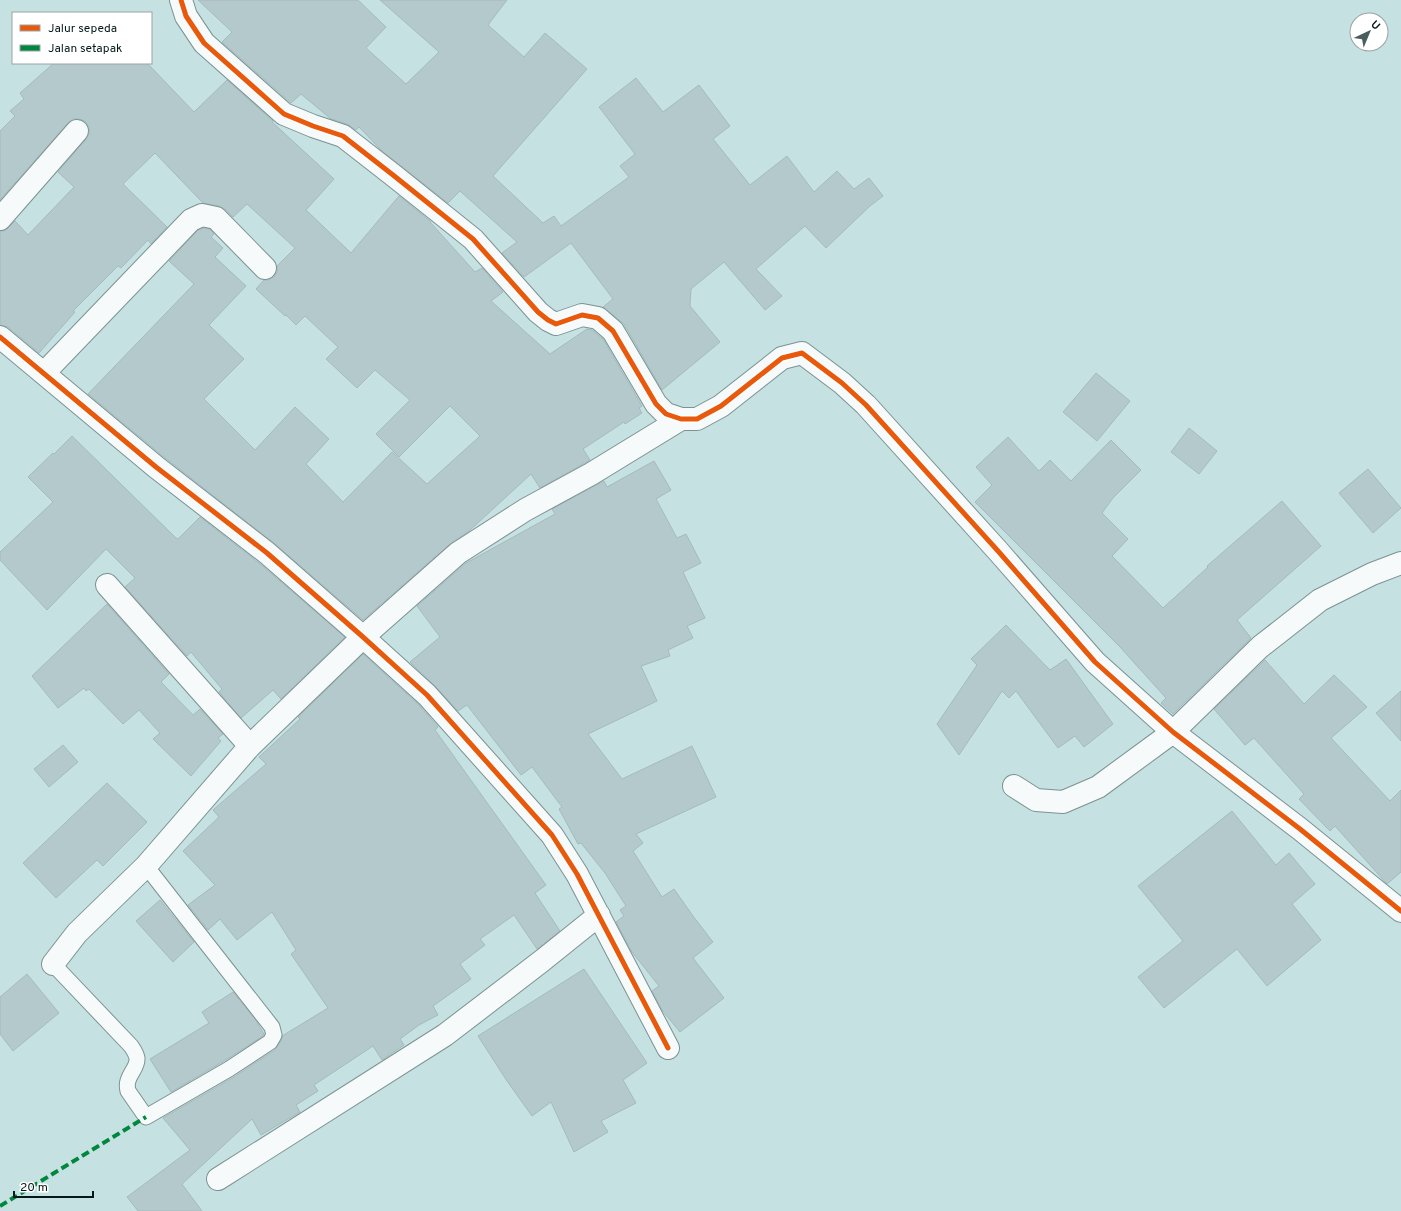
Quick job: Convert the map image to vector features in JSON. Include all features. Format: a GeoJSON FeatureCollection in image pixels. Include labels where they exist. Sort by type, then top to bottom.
{"type":"FeatureCollection","features":[{"type":"Feature","properties":{"kind":"street"},"geometry":{"type":"LineString","coordinates":[[181,0],[186,16],[204,43],[284,114],[343,136],[393,175],[473,239],[538,312],[548,320],[556,324],[582,315],[598,318],[613,331],[656,404],[666,414],[681,419],[697,419],[720,406],[782,358],[802,353],[842,383],[866,405],[998,551],[1095,662],[1172,732],[1300,829],[1401,911]]}},
{"type":"Feature","properties":{"kind":"street"},"geometry":{"type":"LineString","coordinates":[[0,219],[77,131]]}},
{"type":"Feature","properties":{"kind":"street"},"geometry":{"type":"LineString","coordinates":[[44,373],[191,220],[202,215],[216,218],[265,268]]}},
{"type":"Feature","properties":{"kind":"street"},"geometry":{"type":"LineString","coordinates":[[0,337],[156,467],[267,553],[428,695],[552,835],[577,874],[668,1048]]}},
{"type":"Feature","properties":{"kind":"street"},"geometry":{"type":"LineString","coordinates":[[53,964],[77,933],[146,866],[250,746],[364,637],[458,553],[525,510],[591,474],[681,419]]}},
{"type":"Feature","properties":{"kind":"street"},"geometry":{"type":"LineString","coordinates":[[1014,786],[1036,800],[1063,802],[1098,787],[1172,732],[1260,647],[1320,600],[1372,574],[1401,563]]}},
{"type":"Feature","properties":{"kind":"street"},"geometry":{"type":"LineString","coordinates":[[107,586],[250,746]]}},
{"type":"Feature","properties":{"kind":"street"},"geometry":{"type":"LineString","coordinates":[[218,1179],[445,1035],[599,915]]}},
{"type":"Feature","properties":{"kind":"lane"},"geometry":{"type":"LineString","coordinates":[[53,964],[131,1046],[137,1058],[127,1080],[126,1086],[146,1117],[229,1069],[270,1042],[274,1035],[272,1028],[146,866]]}},
{"type":"Feature","properties":{"kind":"building"},"geometry":{"type":"Polygon","coordinates":[[[198,0],[358,0],[386,27],[366,48],[406,84],[439,52],[380,0],[507,0],[488,25],[524,57],[545,33],[587,69],[493,176],[543,223],[554,216],[561,226],[629,177],[620,166],[635,154],[599,107],[636,78],[663,112],[699,85],[730,126],[713,139],[750,185],[787,156],[814,192],[837,171],[854,189],[869,178],[883,196],[870,206],[826,248],[805,226],[756,269],[782,296],[765,310],[724,262],[691,289],[690,306],[720,342],[662,390],[624,324],[603,307],[613,299],[571,243],[524,277],[502,253],[517,242],[460,191],[448,203],[382,151],[359,127],[356,130],[347,124],[331,119],[301,94],[291,103],[222,42],[232,32],[198,0]]]}},
{"type":"Feature","properties":{"kind":"building"},"geometry":{"type":"Polygon","coordinates":[[[53,64],[148,64],[194,112],[227,80],[334,179],[306,210],[351,253],[399,196],[431,222],[475,272],[482,268],[503,292],[491,301],[550,354],[587,329],[592,330],[603,339],[642,406],[639,408],[642,413],[625,424],[624,422],[583,449],[590,460],[540,488],[531,474],[468,532],[450,544],[363,620],[275,544],[164,457],[88,394],[194,284],[169,261],[198,230],[203,228],[210,229],[214,234],[211,237],[223,248],[215,257],[246,286],[209,325],[244,359],[204,399],[255,450],[295,407],[329,439],[306,464],[343,502],[392,452],[427,484],[480,436],[450,406],[399,457],[376,434],[410,400],[375,370],[357,388],[326,359],[338,347],[305,316],[296,325],[256,289],[264,280],[274,277],[277,272],[277,266],[295,248],[247,204],[233,217],[225,209],[219,206],[203,203],[155,153],[123,184],[167,227],[151,244],[148,240],[121,268],[118,266],[73,311],[75,312],[39,353],[8,327],[0,325],[0,231],[4,231],[15,221],[28,235],[74,187],[58,172],[89,134],[89,127],[85,121],[73,119],[0,200],[0,131],[15,116],[10,111],[24,99],[20,93],[53,64]]]}},
{"type":"Feature","properties":{"kind":"building"},"geometry":{"type":"Polygon","coordinates":[[[1096,373],[1130,401],[1097,441],[1063,412],[1096,373]]]}},
{"type":"Feature","properties":{"kind":"building"},"geometry":{"type":"Polygon","coordinates":[[[1189,428],[1217,451],[1199,474],[1171,452],[1189,428]]]}},
{"type":"Feature","properties":{"kind":"building"},"geometry":{"type":"Polygon","coordinates":[[[72,436],[176,538],[178,539],[200,517],[259,563],[345,637],[281,699],[273,690],[241,718],[219,692],[222,689],[191,652],[187,656],[125,587],[135,578],[106,549],[47,610],[0,560],[0,552],[53,502],[28,477],[72,436]]]}},
{"type":"Feature","properties":{"kind":"building"},"geometry":{"type":"Polygon","coordinates":[[[1008,437],[1039,471],[1050,460],[1071,481],[1111,440],[1141,470],[1113,498],[1102,513],[1128,539],[1112,556],[1163,608],[1208,567],[1207,566],[1282,501],[1321,546],[1237,620],[1251,638],[1173,714],[1161,703],[1166,698],[1120,647],[975,502],[992,485],[976,467],[1008,437]]]}},
{"type":"Feature","properties":{"kind":"building"},"geometry":{"type":"Polygon","coordinates":[[[654,461],[671,490],[656,499],[677,538],[686,534],[701,563],[683,572],[705,618],[687,626],[693,638],[668,650],[670,656],[641,666],[657,701],[588,734],[622,779],[692,746],[716,797],[636,834],[643,843],[633,851],[662,897],[674,889],[713,942],[693,958],[724,998],[680,1032],[662,1010],[652,991],[659,986],[632,952],[616,922],[624,916],[620,910],[626,906],[605,873],[581,843],[578,844],[559,809],[562,807],[532,767],[521,775],[467,705],[458,711],[410,662],[440,637],[417,606],[466,563],[555,514],[552,509],[604,481],[607,487],[654,461]]]}},
{"type":"Feature","properties":{"kind":"building"},"geometry":{"type":"Polygon","coordinates":[[[1368,469],[1401,508],[1373,533],[1339,493],[1368,469]]]}},
{"type":"Feature","properties":{"kind":"building"},"geometry":{"type":"Polygon","coordinates":[[[107,604],[169,674],[161,682],[193,715],[200,709],[223,734],[218,738],[221,741],[191,776],[153,739],[160,733],[139,710],[123,724],[89,689],[86,691],[84,688],[58,708],[32,676],[107,604]]]}},
{"type":"Feature","properties":{"kind":"building"},"geometry":{"type":"Polygon","coordinates":[[[1006,625],[1050,670],[1066,659],[1113,724],[1084,747],[1075,736],[1058,748],[1016,691],[1009,698],[1002,691],[959,755],[937,724],[977,665],[971,659],[1006,625]]]}},
{"type":"Feature","properties":{"kind":"building"},"geometry":{"type":"Polygon","coordinates":[[[363,654],[418,704],[438,727],[435,730],[546,885],[535,893],[560,931],[537,949],[514,915],[480,939],[485,945],[460,964],[471,979],[433,1006],[438,1015],[419,1025],[400,1039],[404,1045],[382,1060],[373,1046],[314,1085],[318,1091],[296,1105],[300,1112],[261,1135],[252,1119],[182,1184],[202,1211],[138,1211],[127,1197],[190,1150],[163,1118],[234,1077],[275,1050],[282,1039],[282,1036],[328,1008],[291,954],[296,950],[272,912],[237,940],[220,919],[208,930],[188,905],[215,885],[183,851],[219,817],[213,810],[266,764],[259,757],[300,719],[298,717],[363,654]]]}},
{"type":"Feature","properties":{"kind":"building"},"geometry":{"type":"Polygon","coordinates":[[[1265,660],[1304,704],[1334,675],[1367,707],[1331,738],[1390,801],[1401,790],[1401,872],[1387,884],[1335,826],[1330,831],[1299,799],[1304,794],[1254,738],[1245,745],[1214,709],[1265,660]]]}},
{"type":"Feature","properties":{"kind":"building"},"geometry":{"type":"Polygon","coordinates":[[[1401,691],[1401,741],[1376,713],[1401,691]]]}},
{"type":"Feature","properties":{"kind":"building"},"geometry":{"type":"Polygon","coordinates":[[[63,745],[78,762],[49,787],[34,769],[63,745]]]}},
{"type":"Feature","properties":{"kind":"building"},"geometry":{"type":"Polygon","coordinates":[[[107,783],[147,822],[103,866],[97,860],[56,898],[23,863],[107,783]]]}},
{"type":"Feature","properties":{"kind":"building"},"geometry":{"type":"Polygon","coordinates":[[[1232,811],[1276,865],[1289,853],[1315,884],[1292,904],[1321,940],[1267,986],[1237,949],[1164,1008],[1138,977],[1183,941],[1138,886],[1232,811]]]}},
{"type":"Feature","properties":{"kind":"building"},"geometry":{"type":"Polygon","coordinates":[[[160,900],[194,942],[173,962],[136,921],[160,900]]]}},
{"type":"Feature","properties":{"kind":"building"},"geometry":{"type":"Polygon","coordinates":[[[584,969],[647,1063],[623,1080],[636,1103],[601,1121],[608,1132],[574,1152],[551,1102],[532,1116],[478,1036],[584,969]]]}},
{"type":"Feature","properties":{"kind":"building"},"geometry":{"type":"Polygon","coordinates":[[[27,974],[59,1013],[13,1051],[0,1034],[0,997],[27,974]]]}},
{"type":"Feature","properties":{"kind":"building"},"geometry":{"type":"Polygon","coordinates":[[[233,992],[255,1019],[264,1034],[263,1036],[171,1092],[150,1059],[209,1023],[202,1012],[233,992]]]}},
{"type":"Feature","properties":{"kind":"marked path"},"geometry":{"type":"LineString","coordinates":[[0,1206],[146,1117]]}},
{"type":"Feature","properties":{"kind":"cycle path"},"geometry":{"type":"LineString","coordinates":[[181,0],[186,16],[204,43],[284,114],[343,136],[393,175],[473,239],[538,312],[548,320],[556,324],[582,315],[598,318],[613,331],[656,404],[666,414],[681,419],[697,419],[721,406],[782,358],[802,353],[842,383],[866,405],[998,551],[1095,662],[1173,732],[1300,829],[1401,911]]}},
{"type":"Feature","properties":{"kind":"cycle path"},"geometry":{"type":"LineString","coordinates":[[0,337],[156,467],[267,553],[427,695],[552,835],[577,874],[668,1048]]}}]}
